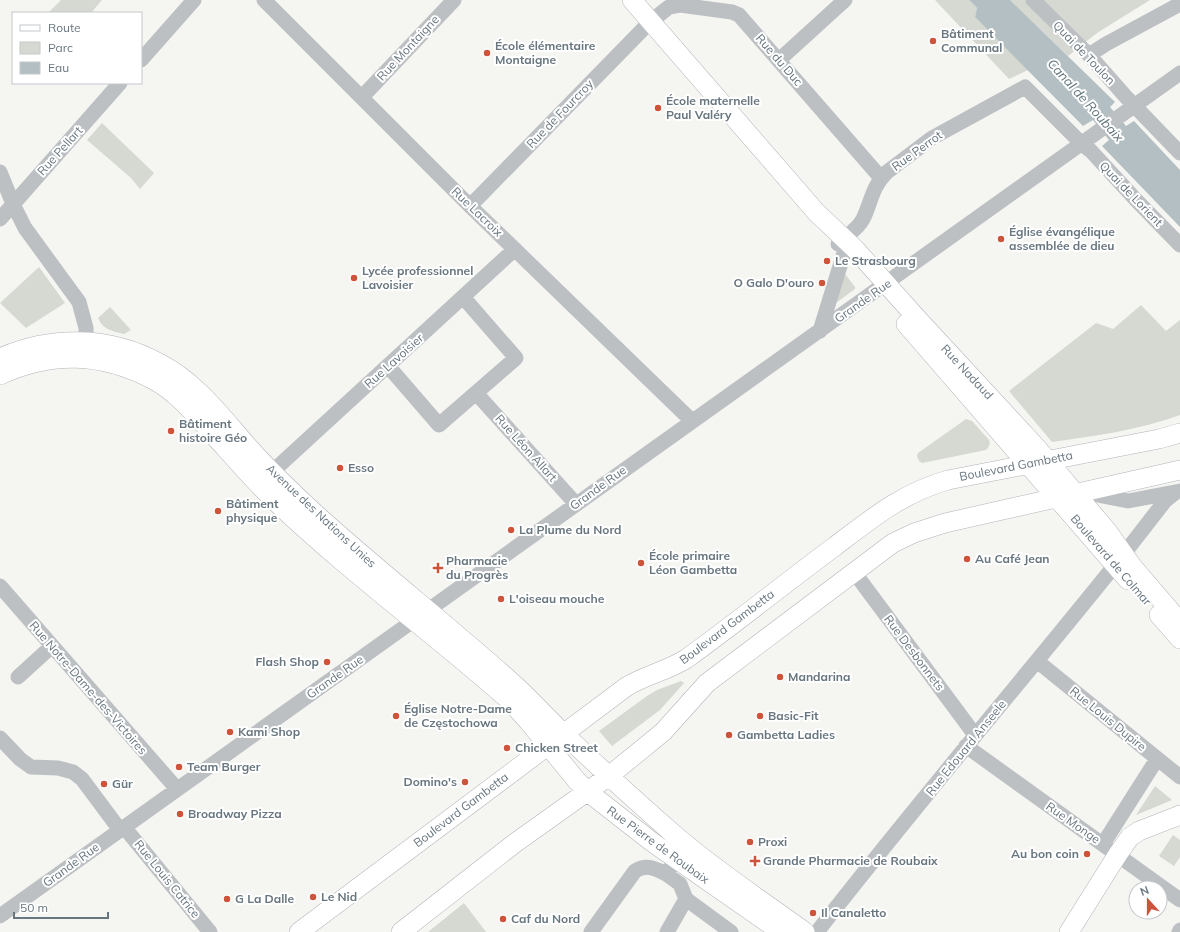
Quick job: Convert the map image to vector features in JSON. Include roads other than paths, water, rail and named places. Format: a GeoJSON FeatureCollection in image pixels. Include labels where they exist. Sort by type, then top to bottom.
{"type":"FeatureCollection","features":[{"type":"Feature","properties":{"kind":"main road"},"geometry":{"type":"LineString","coordinates":[[632,0],[816,212],[842,245],[882,288]]}},
{"type":"Feature","properties":{"kind":"main road","name":"Rue Nadaud"},"geometry":{"type":"LineString","coordinates":[[882,288],[1048,461],[1061,477]]}},
{"type":"Feature","properties":{"kind":"main road","name":"Rue Nadaud"},"geometry":{"type":"LineString","coordinates":[[882,288],[1042,481]]}},
{"type":"Feature","properties":{"kind":"main road","name":"Avenue des Nations Unies"},"geometry":{"type":"LineString","coordinates":[[0,358],[30,347],[60,342],[86,350],[110,363],[140,373],[159,383],[176,395],[263,489],[330,552],[422,616],[507,678],[609,776]]}},
{"type":"Feature","properties":{"kind":"main road","name":"Avenue des Nations Unies"},"geometry":{"type":"LineString","coordinates":[[0,375],[24,365],[43,360],[69,358],[86,350],[108,345],[131,350],[150,358],[174,372],[197,390],[272,472],[510,701],[547,745]]}},
{"type":"Feature","properties":{"kind":"main road"},"geometry":{"type":"LineString","coordinates":[[1056,498],[1055,486],[1068,470],[1087,461],[1153,447],[1180,434]]}},
{"type":"Feature","properties":{"kind":"main road","name":"Boulevard Gambetta"},"geometry":{"type":"LineString","coordinates":[[298,932],[626,687],[674,666],[686,659],[820,557],[900,499],[939,483],[1180,434]]}},
{"type":"Feature","properties":{"kind":"main road"},"geometry":{"type":"LineString","coordinates":[[401,932],[519,840],[609,776],[664,732],[707,683],[893,543],[955,513],[1020,497],[1050,474],[1048,461]]}},
{"type":"Feature","properties":{"kind":"main road"},"geometry":{"type":"LineString","coordinates":[[921,530],[1180,470]]}},
{"type":"Feature","properties":{"kind":"main road","name":"Boulevard de Colmar"},"geometry":{"type":"LineString","coordinates":[[1061,477],[1080,493],[1108,532],[1119,560],[1132,566],[1180,622]]}},
{"type":"Feature","properties":{"kind":"main road","name":"Boulevard de Colmar"},"geometry":{"type":"LineString","coordinates":[[1042,481],[1056,498],[1119,560],[1180,640]]}},
{"type":"Feature","properties":{"kind":"main road","name":"Rue Pierre de Roubaix"},"geometry":{"type":"LineString","coordinates":[[547,745],[576,781],[672,867],[780,932]]}},
{"type":"Feature","properties":{"kind":"main road","name":"Rue Pierre de Roubaix"},"geometry":{"type":"LineString","coordinates":[[609,776],[697,853],[806,932]]}},
{"type":"Feature","properties":{"kind":"main road"},"geometry":{"type":"LineString","coordinates":[[1069,932],[1110,849],[1139,831],[1180,816]]}},
{"type":"Feature","properties":{"kind":"street"},"geometry":{"type":"LineString","coordinates":[[142,59],[194,0]]}},
{"type":"Feature","properties":{"kind":"street","name":"Rue Lacroix"},"geometry":{"type":"LineString","coordinates":[[264,0],[470,206],[692,421]]}},
{"type":"Feature","properties":{"kind":"street","name":"Rue Montaigne"},"geometry":{"type":"LineString","coordinates":[[362,97],[454,0]]}},
{"type":"Feature","properties":{"kind":"street"},"geometry":{"type":"LineString","coordinates":[[779,60],[845,0]]}},
{"type":"Feature","properties":{"kind":"street","name":"Quai de Toulon"},"geometry":{"type":"LineString","coordinates":[[1033,0],[1089,55],[1180,153]]}},
{"type":"Feature","properties":{"kind":"street","name":"Rue du Duc"},"geometry":{"type":"LineString","coordinates":[[650,22],[669,7],[680,4],[736,13],[779,60],[881,178]]}},
{"type":"Feature","properties":{"kind":"street"},"geometry":{"type":"LineString","coordinates":[[1089,55],[1106,44],[1180,4]]}},
{"type":"Feature","properties":{"kind":"street","name":"Rue de Fourcroy"},"geometry":{"type":"LineString","coordinates":[[470,206],[650,22]]}},
{"type":"Feature","properties":{"kind":"street"},"geometry":{"type":"LineString","coordinates":[[1135,106],[1180,73]]}},
{"type":"Feature","properties":{"kind":"street","name":"Rue Pellart"},"geometry":{"type":"LineString","coordinates":[[0,219],[119,84]]}},
{"type":"Feature","properties":{"kind":"street","name":"Rue Perrot"},"geometry":{"type":"LineString","coordinates":[[842,245],[862,220],[874,189],[887,172],[932,138],[1025,87]]}},
{"type":"Feature","properties":{"kind":"street","name":"Quai de Lorient"},"geometry":{"type":"LineString","coordinates":[[1025,87],[1082,144],[1091,151],[1180,244]]}},
{"type":"Feature","properties":{"kind":"street","name":"Grande Rue"},"geometry":{"type":"LineString","coordinates":[[1,912],[422,616],[692,421],[882,288],[1135,106]]}},
{"type":"Feature","properties":{"kind":"street"},"geometry":{"type":"LineString","coordinates":[[0,172],[13,204],[28,233],[79,302],[86,328],[86,350]]}},
{"type":"Feature","properties":{"kind":"street"},"geometry":{"type":"LineString","coordinates":[[820,331],[842,245]]}},
{"type":"Feature","properties":{"kind":"street","name":"Rue Lavoisier"},"geometry":{"type":"LineString","coordinates":[[272,472],[515,250]]}},
{"type":"Feature","properties":{"kind":"street"},"geometry":{"type":"LineString","coordinates":[[388,366],[439,425],[516,358],[463,297]]}},
{"type":"Feature","properties":{"kind":"street","name":"Rue Léon Allart"},"geometry":{"type":"LineString","coordinates":[[476,392],[576,504]]}},
{"type":"Feature","properties":{"kind":"street"},"geometry":{"type":"LineString","coordinates":[[1080,493],[1128,501],[1178,492]]}},
{"type":"Feature","properties":{"kind":"street"},"geometry":{"type":"LineString","coordinates":[[1119,560],[1162,503],[1178,492]]}},
{"type":"Feature","properties":{"kind":"street","name":"Rue Edouard Anseele"},"geometry":{"type":"LineString","coordinates":[[817,932],[971,740],[1119,560]]}},
{"type":"Feature","properties":{"kind":"street","name":"Rue Desbonnets"},"geometry":{"type":"LineString","coordinates":[[854,572],[971,740]]}},
{"type":"Feature","properties":{"kind":"street","name":"Rue Notre-Dame-des-Victoires"},"geometry":{"type":"LineString","coordinates":[[0,586],[177,789]]}},
{"type":"Feature","properties":{"kind":"street"},"geometry":{"type":"LineString","coordinates":[[18,677],[52,646]]}},
{"type":"Feature","properties":{"kind":"street","name":"Rue Louis Dupire"},"geometry":{"type":"LineString","coordinates":[[1037,661],[1180,777]]}},
{"type":"Feature","properties":{"kind":"street","name":"Rue Louis Catrice"},"geometry":{"type":"LineString","coordinates":[[0,738],[20,759],[31,767],[68,769],[82,780],[210,932]]}},
{"type":"Feature","properties":{"kind":"street","name":"Rue Monge"},"geometry":{"type":"LineString","coordinates":[[971,740],[1110,849],[1180,900]]}},
{"type":"Feature","properties":{"kind":"street"},"geometry":{"type":"LineString","coordinates":[[1110,849],[1157,759]]}},
{"type":"Feature","properties":{"kind":"street"},"geometry":{"type":"LineString","coordinates":[[590,932],[635,871],[644,867],[672,867],[686,899],[731,932]]}},
{"type":"Feature","properties":{"kind":"street"},"geometry":{"type":"LineString","coordinates":[[667,932],[686,899]]}},
{"type":"Feature","properties":{"kind":"water","name":"Canal de Roubaix"},"geometry":{"type":"Polygon","coordinates":[[[969,0],[1010,0],[1115,102],[1110,107],[1126,126],[1134,121],[1180,170],[1180,227],[1102,146],[1109,140],[1093,120],[1083,126],[975,17],[977,8],[969,0]]]}},
{"type":"Feature","properties":{"kind":"place","name":"Bâtiment Communal"},"geometry":{"type":"Point","coordinates":[933,41]}},
{"type":"Feature","properties":{"kind":"place","name":"École élémentaire Montaigne"},"geometry":{"type":"Point","coordinates":[487,53]}},
{"type":"Feature","properties":{"kind":"place","name":"École maternelle Paul Valéry"},"geometry":{"type":"Point","coordinates":[658,108]}},
{"type":"Feature","properties":{"kind":"place","name":"Église évangélique assemblée de dieu"},"geometry":{"type":"Point","coordinates":[1001,239]}},
{"type":"Feature","properties":{"kind":"place","name":"Le Strasbourg"},"geometry":{"type":"Point","coordinates":[827,261]}},
{"type":"Feature","properties":{"kind":"place","name":"Lycée professionnel Lavoisier"},"geometry":{"type":"Point","coordinates":[354,278]}},
{"type":"Feature","properties":{"kind":"place","name":"O Galo D'ouro"},"geometry":{"type":"Point","coordinates":[822,283]}},
{"type":"Feature","properties":{"kind":"place","name":"Bâtiment histoire Géo"},"geometry":{"type":"Point","coordinates":[171,431]}},
{"type":"Feature","properties":{"kind":"place","name":"Esso"},"geometry":{"type":"Point","coordinates":[340,468]}},
{"type":"Feature","properties":{"kind":"place","name":"Bâtiment physique"},"geometry":{"type":"Point","coordinates":[218,511]}},
{"type":"Feature","properties":{"kind":"place","name":"La Plume du Nord"},"geometry":{"type":"Point","coordinates":[511,530]}},
{"type":"Feature","properties":{"kind":"place","name":"Au Café Jean"},"geometry":{"type":"Point","coordinates":[967,559]}},
{"type":"Feature","properties":{"kind":"place","name":"École primaire Léon Gambetta"},"geometry":{"type":"Point","coordinates":[641,563]}},
{"type":"Feature","properties":{"kind":"place","name":"Pharmacie du Progrès"},"geometry":{"type":"Point","coordinates":[438,568]}},
{"type":"Feature","properties":{"kind":"place","name":"L'oiseau mouche"},"geometry":{"type":"Point","coordinates":[501,599]}},
{"type":"Feature","properties":{"kind":"place","name":"Flash Shop"},"geometry":{"type":"Point","coordinates":[327,662]}},
{"type":"Feature","properties":{"kind":"place","name":"Mandarina"},"geometry":{"type":"Point","coordinates":[780,677]}},
{"type":"Feature","properties":{"kind":"place","name":"Église Notre-Dame de Częstochowa"},"geometry":{"type":"Point","coordinates":[396,716]}},
{"type":"Feature","properties":{"kind":"place","name":"Basic-Fit"},"geometry":{"type":"Point","coordinates":[760,716]}},
{"type":"Feature","properties":{"kind":"place","name":"Kami Shop"},"geometry":{"type":"Point","coordinates":[230,732]}},
{"type":"Feature","properties":{"kind":"place","name":"Gambetta Ladies"},"geometry":{"type":"Point","coordinates":[729,735]}},
{"type":"Feature","properties":{"kind":"place","name":"Chicken Street"},"geometry":{"type":"Point","coordinates":[507,748]}},
{"type":"Feature","properties":{"kind":"place","name":"Team Burger"},"geometry":{"type":"Point","coordinates":[179,767]}},
{"type":"Feature","properties":{"kind":"place","name":"Domino's"},"geometry":{"type":"Point","coordinates":[465,782]}},
{"type":"Feature","properties":{"kind":"place","name":"Gür"},"geometry":{"type":"Point","coordinates":[104,784]}},
{"type":"Feature","properties":{"kind":"place","name":"Broadway Pizza"},"geometry":{"type":"Point","coordinates":[180,814]}},
{"type":"Feature","properties":{"kind":"place","name":"Proxi"},"geometry":{"type":"Point","coordinates":[750,842]}},
{"type":"Feature","properties":{"kind":"place","name":"Au bon coin"},"geometry":{"type":"Point","coordinates":[1087,854]}},
{"type":"Feature","properties":{"kind":"place","name":"Grande Pharmacie de Roubaix"},"geometry":{"type":"Point","coordinates":[755,861]}},
{"type":"Feature","properties":{"kind":"place","name":"Le Nid"},"geometry":{"type":"Point","coordinates":[313,897]}},
{"type":"Feature","properties":{"kind":"place","name":"G La Dalle"},"geometry":{"type":"Point","coordinates":[227,899]}},
{"type":"Feature","properties":{"kind":"place","name":"Il Canaletto"},"geometry":{"type":"Point","coordinates":[813,913]}},
{"type":"Feature","properties":{"kind":"place","name":"Caf du Nord"},"geometry":{"type":"Point","coordinates":[503,919]}}]}
